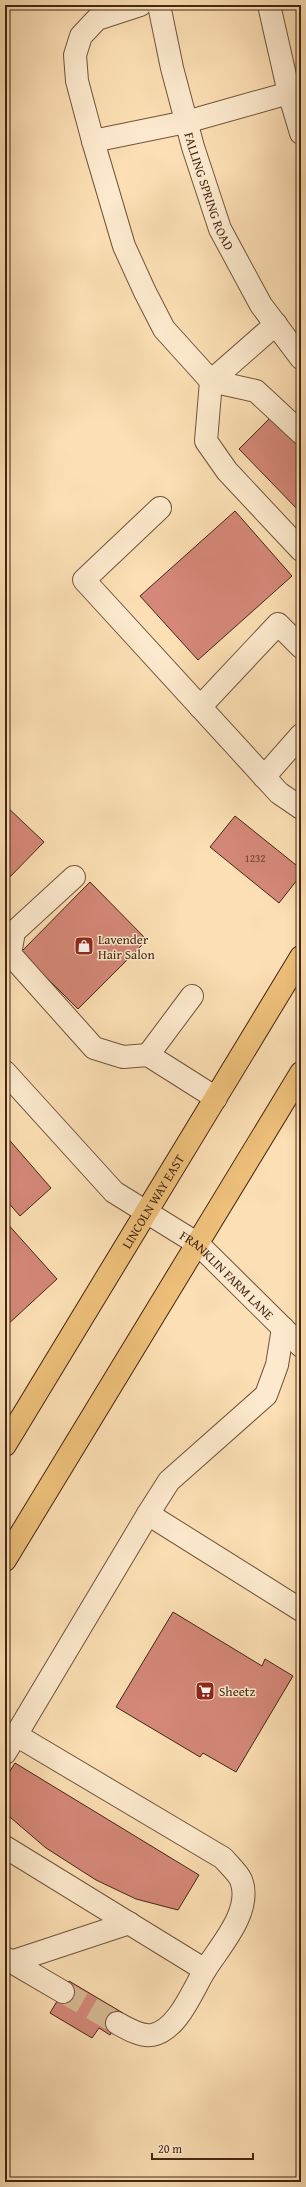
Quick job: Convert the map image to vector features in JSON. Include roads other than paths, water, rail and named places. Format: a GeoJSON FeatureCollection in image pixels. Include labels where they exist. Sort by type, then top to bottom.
{"type":"FeatureCollection","features":[{"type":"Feature","properties":{"kind":"highway","name":"LINCOLN WAY EAST"},"geometry":{"type":"LineString","coordinates":[[5,1445],[301,957]]}},
{"type":"Feature","properties":{"kind":"highway"},"geometry":{"type":"LineString","coordinates":[[5,1560],[301,1073]]}},
{"type":"Feature","properties":{"kind":"street"},"geometry":{"type":"LineString","coordinates":[[140,5],[97,19],[81,36],[74,55],[77,81],[92,141],[124,246],[164,329],[210,381],[256,391],[301,433]]}},
{"type":"Feature","properties":{"kind":"street","name":"FALLING SPRING ROAD"},"geometry":{"type":"LineString","coordinates":[[159,5],[172,68],[186,122],[220,229],[262,305],[301,358]]}},
{"type":"Feature","properties":{"kind":"street"},"geometry":{"type":"LineString","coordinates":[[269,5],[295,89],[301,133]]}},
{"type":"Feature","properties":{"kind":"street"},"geometry":{"type":"LineString","coordinates":[[92,141],[186,122],[295,89]]}},
{"type":"Feature","properties":{"kind":"street"},"geometry":{"type":"LineString","coordinates":[[276,324],[210,381],[206,441],[227,471],[301,549]]}},
{"type":"Feature","properties":{"kind":"street"},"geometry":{"type":"LineString","coordinates":[[160,508],[84,580],[279,793],[301,808]]}},
{"type":"Feature","properties":{"kind":"street"},"geometry":{"type":"LineString","coordinates":[[200,707],[278,624],[301,647]]}},
{"type":"Feature","properties":{"kind":"street"},"geometry":{"type":"LineString","coordinates":[[264,777],[301,735]]}},
{"type":"Feature","properties":{"kind":"street"},"geometry":{"type":"LineString","coordinates":[[74,877],[14,932],[10,954],[94,1048],[124,1057],[148,1055],[216,1098]]}},
{"type":"Feature","properties":{"kind":"street"},"geometry":{"type":"LineString","coordinates":[[148,1055],[192,996]]}},
{"type":"Feature","properties":{"kind":"street","name":"FRANKLIN FARM LANE"},"geometry":{"type":"LineString","coordinates":[[5,1072],[114,1192],[198,1244],[301,1346]]}},
{"type":"Feature","properties":{"kind":"street"},"geometry":{"type":"LineString","coordinates":[[117,2023],[130,2030],[151,2035],[172,2025],[239,1916],[244,1897],[241,1880],[224,1858],[10,1744],[168,1480],[266,1395],[277,1366],[283,1328]]}},
{"type":"Feature","properties":{"kind":"street"},"geometry":{"type":"LineString","coordinates":[[148,1514],[301,1610]]}},
{"type":"Feature","properties":{"kind":"street"},"geometry":{"type":"LineString","coordinates":[[5,1847],[205,1970]]}},
{"type":"Feature","properties":{"kind":"street"},"geometry":{"type":"LineString","coordinates":[[8,1960],[129,1923]]}},
{"type":"Feature","properties":{"kind":"street"},"geometry":{"type":"LineString","coordinates":[[8,1960],[63,1992]]}},
{"type":"Feature","properties":{"kind":"tunnel"},"geometry":{"type":"LineString","coordinates":[[63,1992],[117,2023]]}},
{"type":"Feature","properties":{"kind":"place","name":"Lavender Hair Salon"},"geometry":{"type":"Point","coordinates":[84,946]}},
{"type":"Feature","properties":{"kind":"place","name":"Sheetz"},"geometry":{"type":"Point","coordinates":[205,1691]}}]}
